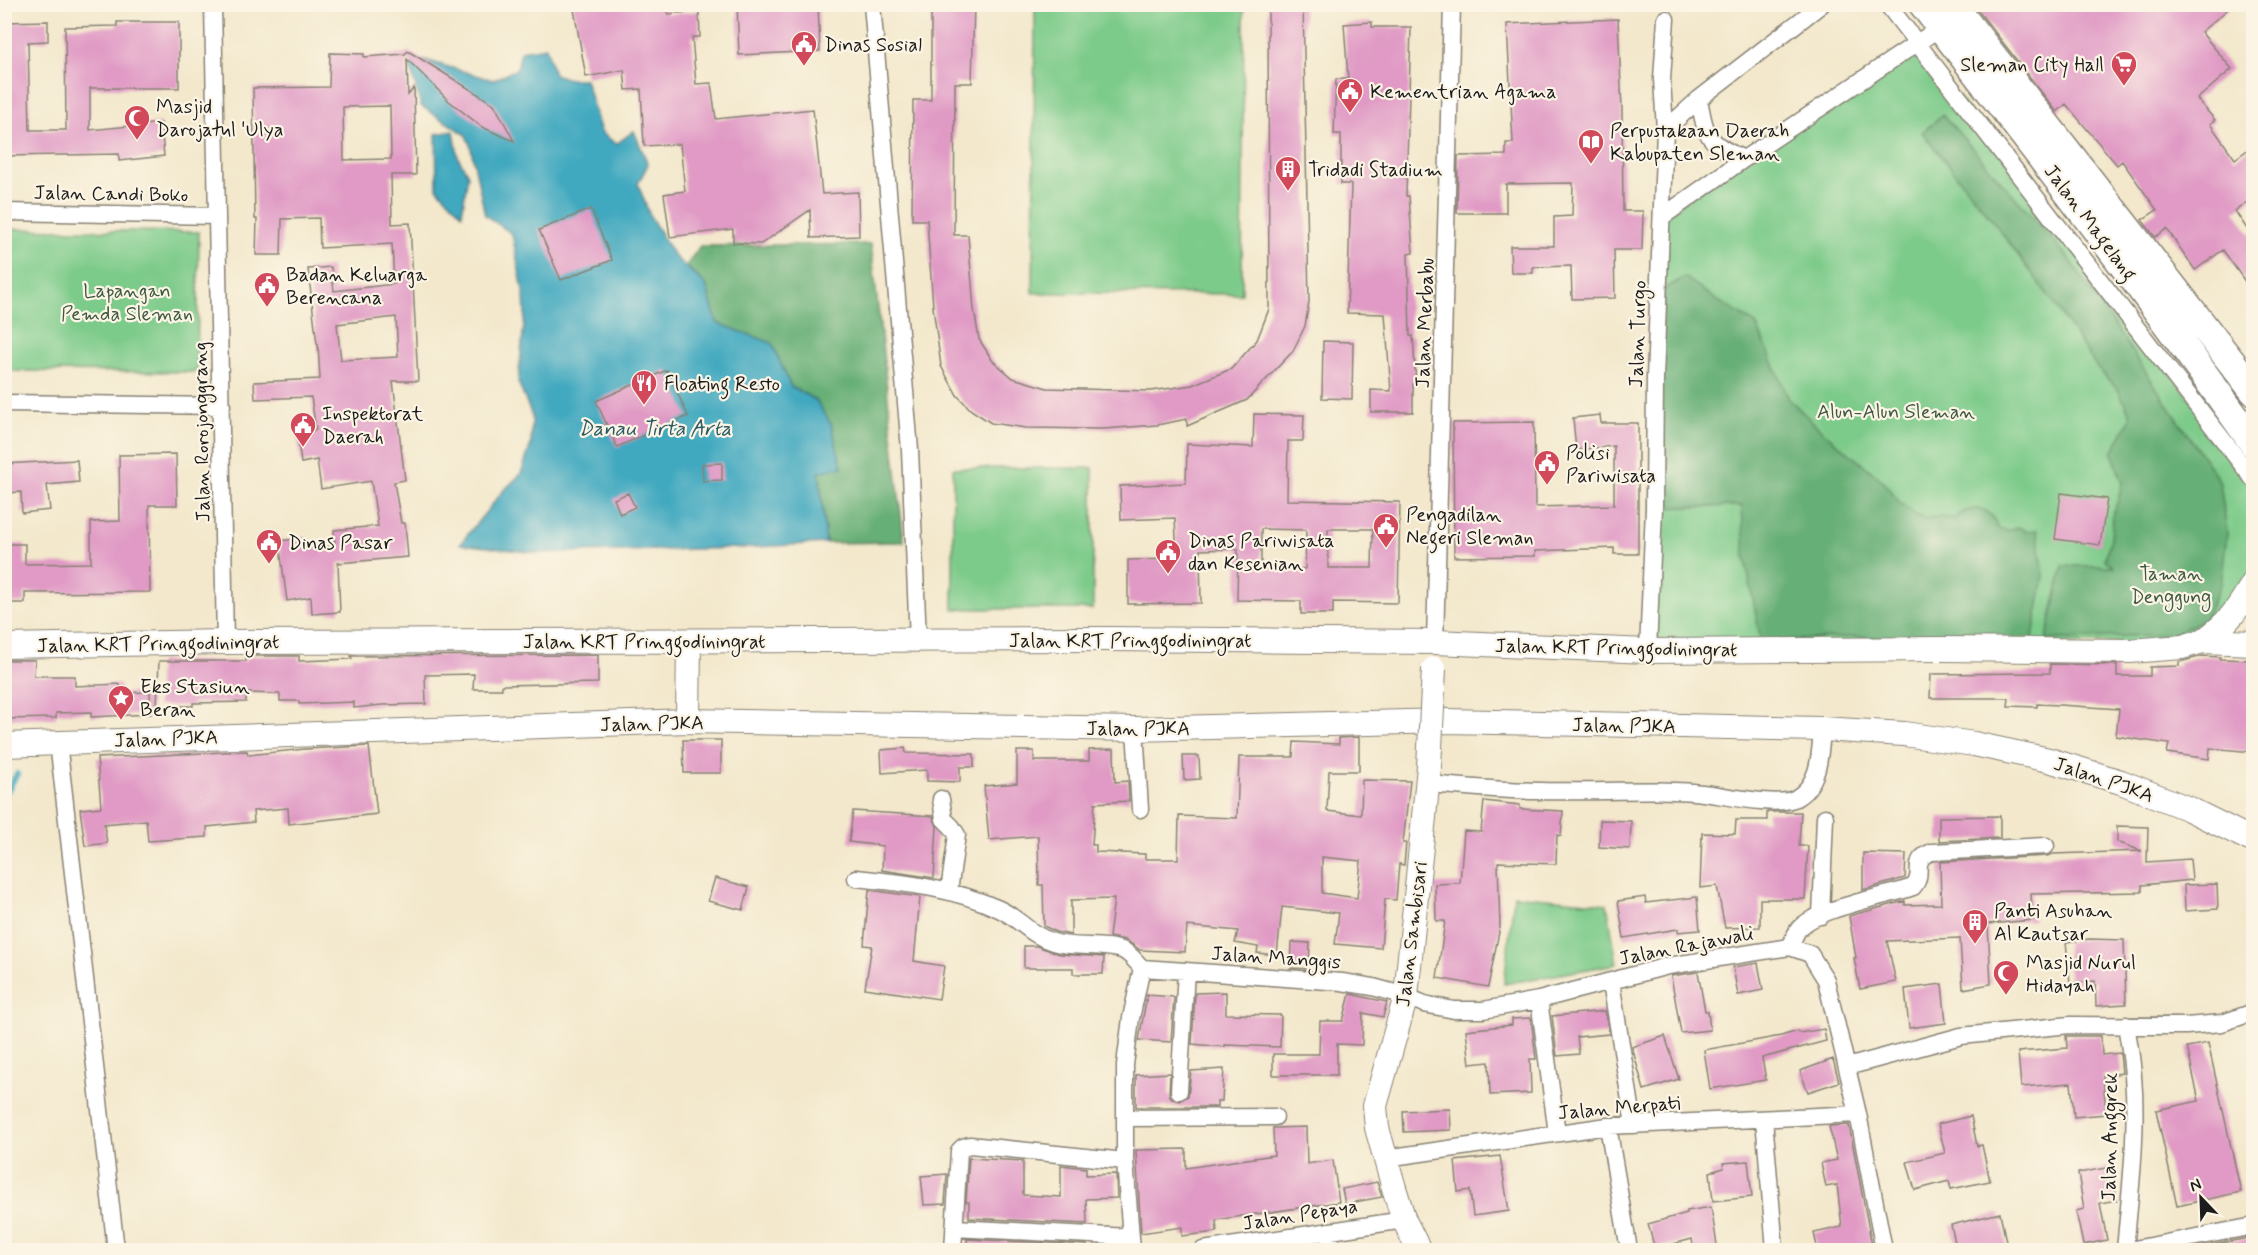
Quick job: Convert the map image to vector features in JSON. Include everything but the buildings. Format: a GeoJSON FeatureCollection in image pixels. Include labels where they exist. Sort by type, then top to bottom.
{"type":"FeatureCollection","features":[{"type":"Feature","properties":{"kind":"highway","name":"Jalan Magelang"},"geometry":{"type":"LineString","coordinates":[[1923,4],[1946,16],[2253,391]]}},
{"type":"Feature","properties":{"kind":"highway","name":"Jalan Magelang"},"geometry":{"type":"LineString","coordinates":[[1946,16],[2037,149],[2253,444]]}},
{"type":"Feature","properties":{"kind":"main road"},"geometry":{"type":"LineString","coordinates":[[2203,641],[2223,627],[2238,608],[2253,582]]}},
{"type":"Feature","properties":{"kind":"main road","name":"Jalan KRT Pringgodiningrat"},"geometry":{"type":"LineString","coordinates":[[4,645],[918,640],[1435,642],[1648,651],[1908,649],[2130,651],[2182,647],[2203,641],[2253,643]]}},
{"type":"Feature","properties":{"kind":"main road"},"geometry":{"type":"LineString","coordinates":[[688,721],[689,641]]}},
{"type":"Feature","properties":{"kind":"main road","name":"Jalan Sambisari"},"geometry":{"type":"LineString","coordinates":[[1419,1251],[1404,1220],[1377,1128],[1375,1106],[1406,996],[1429,776],[1435,642]]}},
{"type":"Feature","properties":{"kind":"main road","name":"Jalan PJKA"},"geometry":{"type":"LineString","coordinates":[[4,745],[688,721],[1136,729],[1445,721],[1822,729],[1904,734],[1974,744],[2049,760],[2140,789],[2189,809],[2253,841]]}},
{"type":"Feature","properties":{"kind":"street","name":"Jalan Rorojonggrang"},"geometry":{"type":"LineString","coordinates":[[213,4],[225,642]]}},
{"type":"Feature","properties":{"kind":"street"},"geometry":{"type":"LineString","coordinates":[[872,4],[910,450],[918,640]]}},
{"type":"Feature","properties":{"kind":"street","name":"Jalan Merbabu"},"geometry":{"type":"LineString","coordinates":[[1435,642],[1452,4]]}},
{"type":"Feature","properties":{"kind":"street"},"geometry":{"type":"LineString","coordinates":[[1665,130],[1699,99],[1822,4]]}},
{"type":"Feature","properties":{"kind":"street"},"geometry":{"type":"LineString","coordinates":[[1887,4],[2253,480]]}},
{"type":"Feature","properties":{"kind":"street"},"geometry":{"type":"LineString","coordinates":[[1662,217],[1917,43],[1946,16]]}},
{"type":"Feature","properties":{"kind":"street","name":"Jalan Turgo"},"geometry":{"type":"LineString","coordinates":[[1648,651],[1654,508],[1655,378],[1665,130],[1662,79],[1666,19]]}},
{"type":"Feature","properties":{"kind":"street"},"geometry":{"type":"LineString","coordinates":[[1699,99],[1705,131],[1710,138],[1715,144],[1744,159]]}},
{"type":"Feature","properties":{"kind":"street","name":"Jalan Candi Boko"},"geometry":{"type":"LineString","coordinates":[[4,212],[217,216]]}},
{"type":"Feature","properties":{"kind":"street"},"geometry":{"type":"LineString","coordinates":[[4,403],[222,406]]}},
{"type":"Feature","properties":{"kind":"street"},"geometry":{"type":"LineString","coordinates":[[1136,729],[1140,808]]}},
{"type":"Feature","properties":{"kind":"street"},"geometry":{"type":"LineString","coordinates":[[1429,776],[1541,791],[1702,793],[1760,801],[1787,801],[1794,799],[1812,785],[1819,760],[1822,729]]}},
{"type":"Feature","properties":{"kind":"street"},"geometry":{"type":"LineString","coordinates":[[58,742],[116,1251]]}},
{"type":"Feature","properties":{"kind":"street"},"geometry":{"type":"LineString","coordinates":[[941,799],[944,819],[957,835],[949,891]]}},
{"type":"Feature","properties":{"kind":"street"},"geometry":{"type":"LineString","coordinates":[[1821,916],[1825,817]]}},
{"type":"Feature","properties":{"kind":"street"},"geometry":{"type":"LineString","coordinates":[[1884,1251],[1858,1114],[1826,980],[1810,954],[1790,947],[1798,930],[1808,921],[1840,908],[1913,887],[1919,878],[1920,858],[1932,852],[2046,846]]}},
{"type":"Feature","properties":{"kind":"street"},"geometry":{"type":"LineString","coordinates":[[856,878],[925,885],[949,891],[1003,910],[1030,932],[1052,942],[1071,946],[1123,950],[1142,968],[1131,1018],[1125,1065],[1125,1161],[1131,1244],[954,1228]]}},
{"type":"Feature","properties":{"kind":"street","name":"Jalan Rajawali"},"geometry":{"type":"LineString","coordinates":[[1406,996],[1424,1004],[1444,1008],[1483,1010],[1539,1000],[1668,966],[1790,947]]}},
{"type":"Feature","properties":{"kind":"street","name":"Jalan Manggis"},"geometry":{"type":"LineString","coordinates":[[1142,968],[1342,982],[1406,996]]}},
{"type":"Feature","properties":{"kind":"street"},"geometry":{"type":"LineString","coordinates":[[1179,1091],[1186,971]]}},
{"type":"Feature","properties":{"kind":"street"},"geometry":{"type":"LineString","coordinates":[[1611,982],[1634,1125]]}},
{"type":"Feature","properties":{"kind":"street"},"geometry":{"type":"LineString","coordinates":[[1539,1000],[1557,1132]]}},
{"type":"Feature","properties":{"kind":"street"},"geometry":{"type":"LineString","coordinates":[[1847,1067],[1961,1036],[2070,1025],[2186,1026],[2223,1023],[2253,1012]]}},
{"type":"Feature","properties":{"kind":"street","name":"Jalan Anggrek"},"geometry":{"type":"LineString","coordinates":[[2126,1025],[2133,1077],[2134,1121],[2127,1251]]}},
{"type":"Feature","properties":{"kind":"street","name":"Jalan Merpati"},"geometry":{"type":"LineString","coordinates":[[1386,1158],[1608,1126],[1858,1114]]}},
{"type":"Feature","properties":{"kind":"street"},"geometry":{"type":"LineString","coordinates":[[1126,1118],[1275,1117]]}},
{"type":"Feature","properties":{"kind":"street"},"geometry":{"type":"LineString","coordinates":[[1764,1119],[1775,1251]]}},
{"type":"Feature","properties":{"kind":"street"},"geometry":{"type":"LineString","coordinates":[[1608,1126],[1629,1251]]}},
{"type":"Feature","properties":{"kind":"street"},"geometry":{"type":"LineString","coordinates":[[953,1251],[959,1151],[963,1147],[970,1145],[1022,1149],[1125,1161]]}},
{"type":"Feature","properties":{"kind":"street","name":"Jalan Pepaya"},"geometry":{"type":"LineString","coordinates":[[1203,1251],[1261,1246],[1328,1231],[1404,1220]]}},
{"type":"Feature","properties":{"kind":"street"},"geometry":{"type":"LineString","coordinates":[[2127,1251],[2149,1249],[2253,1226]]}},
{"type":"Feature","properties":{"kind":"street"},"geometry":{"type":"LineString","coordinates":[[1328,1231],[1333,1251]]}},
{"type":"Feature","properties":{"kind":"green space"},"geometry":{"type":"Polygon","coordinates":[[[1035,5],[1244,5],[1242,294],[1033,293],[1035,5]]]}},
{"type":"Feature","properties":{"kind":"green space","name":"Alun-Alun Sleman"},"geometry":{"type":"Polygon","coordinates":[[[1917,43],[2253,480],[2253,579],[2203,641],[1648,651],[1662,217],[1917,43]]]}},
{"type":"Feature","properties":{"kind":"green space","name":"Taman Denggung"},"geometry":{"type":"Polygon","coordinates":[[[1943,115],[2071,261],[2220,482],[2227,533],[2221,584],[2205,619],[2175,634],[2046,640],[2063,566],[2114,566],[2105,560],[2111,538],[2113,516],[2123,483],[2112,453],[2131,417],[2119,391],[2098,369],[2053,302],[1993,221],[1922,132],[1943,115]]]}},
{"type":"Feature","properties":{"kind":"green space","name":"Lapangan Pemda Sleman"},"geometry":{"type":"Polygon","coordinates":[[[5,229],[199,232],[197,372],[5,371],[5,229]]]}},
{"type":"Feature","properties":{"kind":"green space"},"geometry":{"type":"Polygon","coordinates":[[[871,244],[904,542],[826,543],[819,471],[842,467],[816,400],[791,387],[772,343],[717,323],[706,285],[686,266],[700,246],[871,244]]]}},
{"type":"Feature","properties":{"kind":"green space"},"geometry":{"type":"Polygon","coordinates":[[[1685,277],[1756,324],[1789,399],[1822,431],[1882,480],[1900,503],[1923,519],[1955,518],[1967,511],[1977,509],[1991,515],[1998,528],[2008,531],[2018,527],[2028,531],[2037,530],[2044,576],[2032,643],[1855,637],[1761,642],[1745,557],[1742,506],[1654,508],[1659,292],[1685,277]]]}},
{"type":"Feature","properties":{"kind":"green space"},"geometry":{"type":"Polygon","coordinates":[[[953,468],[1093,468],[1093,609],[953,609],[953,468]]]}},
{"type":"Feature","properties":{"kind":"green space"},"geometry":{"type":"Polygon","coordinates":[[[1514,895],[1607,904],[1617,964],[1504,984],[1514,895]]]}},
{"type":"Feature","properties":{"kind":"water","name":"Danau Tirta Arta"},"geometry":{"type":"Polygon","coordinates":[[[546,47],[554,74],[569,79],[585,79],[601,132],[616,144],[634,131],[648,164],[638,184],[650,216],[674,256],[706,285],[717,323],[772,343],[791,387],[816,400],[831,424],[842,467],[819,472],[826,543],[741,548],[537,553],[460,544],[503,491],[521,474],[531,444],[532,416],[518,382],[525,315],[524,295],[512,234],[485,215],[470,144],[465,134],[421,106],[410,66],[425,60],[493,80],[517,69],[521,51],[546,47]]]}},
{"type":"Feature","properties":{"kind":"water"},"geometry":{"type":"Polygon","coordinates":[[[454,131],[458,157],[468,175],[462,214],[437,188],[436,134],[454,131]]]}},
{"type":"Feature","properties":{"kind":"waterway"},"geometry":{"type":"LineString","coordinates":[[4,796],[17,774]]}},
{"type":"Feature","properties":{"kind":"place","name":"Dinas Sosial"},"geometry":{"type":"Point","coordinates":[804,67]}},
{"type":"Feature","properties":{"kind":"place","name":"Sleman City Hall"},"geometry":{"type":"Point","coordinates":[2124,87]}},
{"type":"Feature","properties":{"kind":"place","name":"Kementrian Agama"},"geometry":{"type":"Point","coordinates":[1350,114]}},
{"type":"Feature","properties":{"kind":"place","name":"Masjid Darojatul 'Ulya"},"geometry":{"type":"Point","coordinates":[137,141]}},
{"type":"Feature","properties":{"kind":"place","name":"Perpustakaan Daerah Kabupaten Sleman"},"geometry":{"type":"Point","coordinates":[1591,165]}},
{"type":"Feature","properties":{"kind":"place","name":"Tridadi Stadium"},"geometry":{"type":"Point","coordinates":[1288,192]}},
{"type":"Feature","properties":{"kind":"place","name":"Badan Keluarga Berencana"},"geometry":{"type":"Point","coordinates":[267,308]}},
{"type":"Feature","properties":{"kind":"place","name":"Floating Resto"},"geometry":{"type":"Point","coordinates":[644,406]}},
{"type":"Feature","properties":{"kind":"place","name":"Inspektorat Daerah"},"geometry":{"type":"Point","coordinates":[303,448]}},
{"type":"Feature","properties":{"kind":"place","name":"Polisi Pariwisata"},"geometry":{"type":"Point","coordinates":[1547,486]}},
{"type":"Feature","properties":{"kind":"place","name":"Pengadilan Negeri Sleman"},"geometry":{"type":"Point","coordinates":[1386,549]}},
{"type":"Feature","properties":{"kind":"place","name":"Dinas Pasar"},"geometry":{"type":"Point","coordinates":[269,565]}},
{"type":"Feature","properties":{"kind":"place","name":"Dinas Pariwisata dan Kesenian"},"geometry":{"type":"Point","coordinates":[1168,575]}},
{"type":"Feature","properties":{"kind":"place","name":"Eks Stasiun Beran"},"geometry":{"type":"Point","coordinates":[121,721]}},
{"type":"Feature","properties":{"kind":"place","name":"Panti Asuhan Al Kautsar"},"geometry":{"type":"Point","coordinates":[1975,945]}},
{"type":"Feature","properties":{"kind":"place","name":"Masjid Nurul Hidayah"},"geometry":{"type":"Point","coordinates":[2006,996]}}]}
